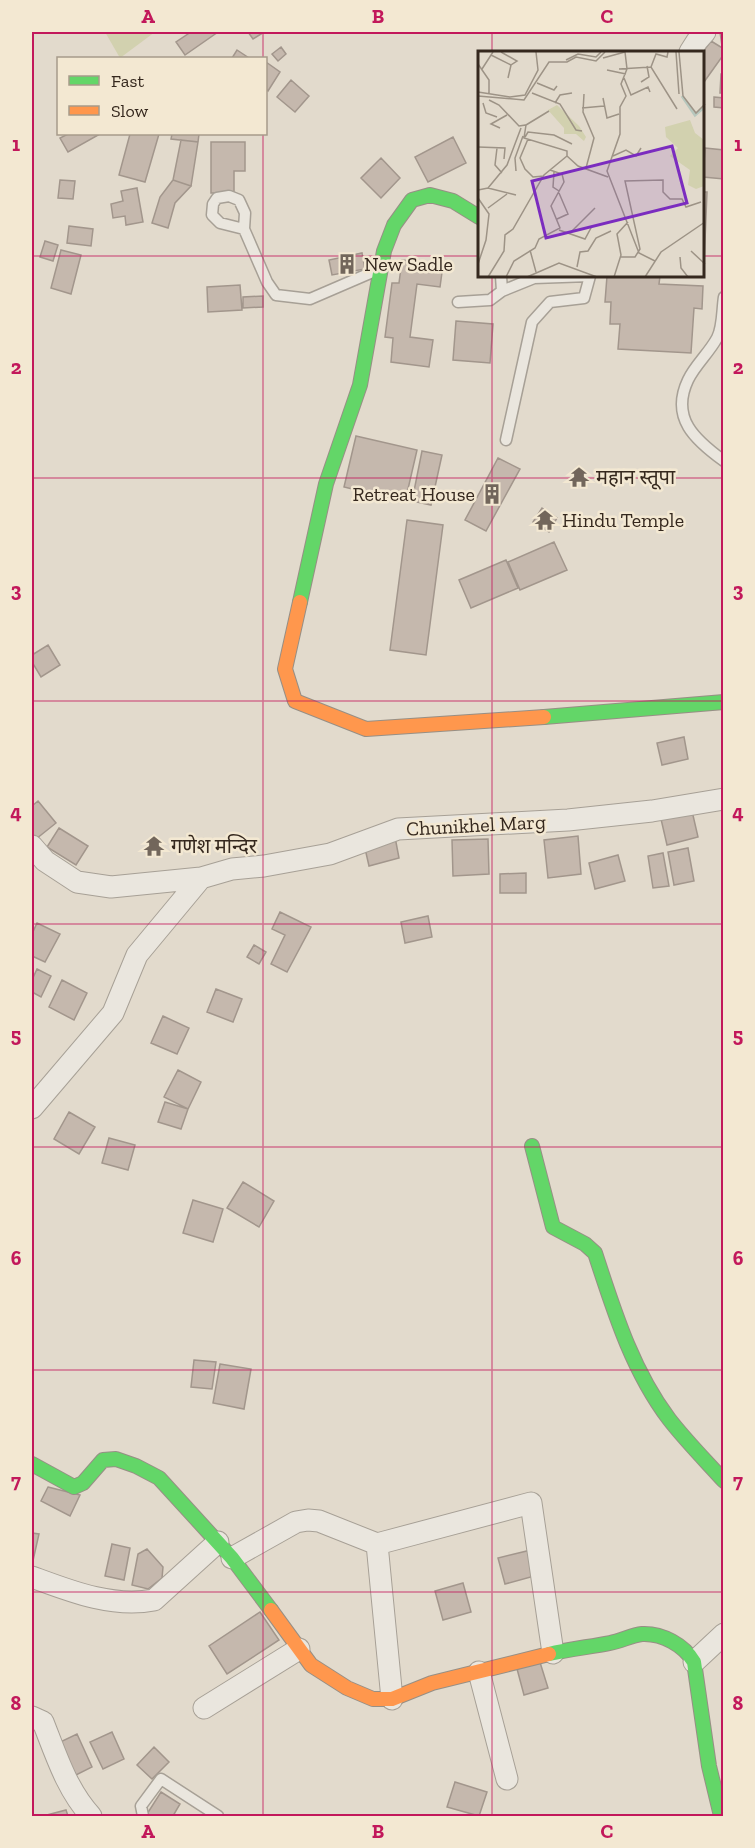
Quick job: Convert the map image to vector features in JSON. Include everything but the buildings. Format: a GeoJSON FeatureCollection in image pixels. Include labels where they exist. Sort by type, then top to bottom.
{"type":"FeatureCollection","features":[{"type":"Feature","properties":{"kind":"street"},"geometry":{"type":"LineString","coordinates":[[691,51],[705,32]]}},
{"type":"Feature","properties":{"kind":"street"},"geometry":{"type":"LineString","coordinates":[[478,216],[453,201],[430,195],[412,200],[394,225],[384,251],[360,385],[326,484],[285,669],[295,701],[366,729],[723,702]]}},
{"type":"Feature","properties":{"kind":"street","name":"Chunikhel Marg"},"geometry":{"type":"LineString","coordinates":[[32,846],[45,861],[77,882],[111,887],[201,878],[232,869],[264,866],[330,854],[398,829],[568,820],[652,811],[723,799]]}},
{"type":"Feature","properties":{"kind":"street"},"geometry":{"type":"LineString","coordinates":[[32,1108],[113,1013],[137,955],[201,878]]}},
{"type":"Feature","properties":{"kind":"street"},"geometry":{"type":"LineString","coordinates":[[532,1146],[553,1227],[588,1244],[595,1253],[623,1337],[644,1378],[669,1419],[723,1481]]}},
{"type":"Feature","properties":{"kind":"street"},"geometry":{"type":"LineString","coordinates":[[32,1464],[74,1487],[83,1483],[103,1460],[116,1460],[136,1466],[159,1478],[232,1558],[311,1665],[347,1688],[373,1699],[392,1698],[432,1683],[553,1653],[616,1642],[641,1635],[662,1637],[681,1647],[694,1662],[708,1766],[721,1816]]}},
{"type":"Feature","properties":{"kind":"street"},"geometry":{"type":"LineString","coordinates":[[232,1558],[296,1522],[319,1521],[377,1544],[531,1503],[553,1653]]}},
{"type":"Feature","properties":{"kind":"street"},"geometry":{"type":"LineString","coordinates":[[32,1577],[87,1596],[141,1602],[154,1600],[218,1542]]}},
{"type":"Feature","properties":{"kind":"street"},"geometry":{"type":"LineString","coordinates":[[377,1544],[392,1698]]}},
{"type":"Feature","properties":{"kind":"street"},"geometry":{"type":"LineString","coordinates":[[694,1662],[723,1634]]}},
{"type":"Feature","properties":{"kind":"street"},"geometry":{"type":"LineString","coordinates":[[204,1708],[299,1649]]}},
{"type":"Feature","properties":{"kind":"street"},"geometry":{"type":"LineString","coordinates":[[479,1672],[507,1779]]}},
{"type":"Feature","properties":{"kind":"street"},"geometry":{"type":"LineString","coordinates":[[32,1717],[43,1722],[68,1784],[79,1803],[91,1816]]}},
{"type":"Feature","properties":{"kind":"lane"},"geometry":{"type":"LineString","coordinates":[[244,229],[267,282],[276,295],[310,299],[381,269]]}},
{"type":"Feature","properties":{"kind":"lane"},"geometry":{"type":"LineString","coordinates":[[501,278],[502,291]]}},
{"type":"Feature","properties":{"kind":"lane"},"geometry":{"type":"LineString","coordinates":[[458,302],[490,300],[502,291],[534,278]]}},
{"type":"Feature","properties":{"kind":"lane"},"geometry":{"type":"LineString","coordinates":[[506,440],[532,322],[550,302],[584,298],[589,278]]}},
{"type":"Feature","properties":{"kind":"lane"},"geometry":{"type":"LineString","coordinates":[[723,297],[718,336],[688,381],[682,404],[685,424],[704,446],[723,461]]}},
{"type":"Feature","properties":{"kind":"lane"},"geometry":{"type":"LineString","coordinates":[[143,1816],[141,1806],[161,1779],[218,1816]]}},
{"type":"Feature","properties":{"kind":"green space"},"geometry":{"type":"Polygon","coordinates":[[[105,32],[155,32],[121,57],[105,32]]]}},
{"type":"Feature","properties":{"kind":"traffic: fast"},"geometry":{"type":"LineString","coordinates":[[300,602],[326,484],[360,385],[384,251],[394,225],[412,200],[430,195],[453,201],[478,216]]}},
{"type":"Feature","properties":{"kind":"traffic: fast"},"geometry":{"type":"LineString","coordinates":[[544,717],[724,702]]}},
{"type":"Feature","properties":{"kind":"traffic: fast"},"geometry":{"type":"LineString","coordinates":[[532,1146],[553,1227],[585,1244],[595,1253],[625,1339],[644,1381],[669,1419],[724,1481]]}},
{"type":"Feature","properties":{"kind":"traffic: fast"},"geometry":{"type":"LineString","coordinates":[[32,1464],[74,1487],[83,1483],[103,1460],[116,1459],[159,1478],[232,1558],[271,1610]]}},
{"type":"Feature","properties":{"kind":"traffic: fast"},"geometry":{"type":"LineString","coordinates":[[549,1654],[610,1643],[642,1634],[665,1638],[684,1650],[694,1662],[709,1766],[721,1816]]}},
{"type":"Feature","properties":{"kind":"traffic: slow"},"geometry":{"type":"LineString","coordinates":[[300,602],[285,669],[295,701],[366,729],[544,717]]}},
{"type":"Feature","properties":{"kind":"traffic: slow"},"geometry":{"type":"LineString","coordinates":[[271,1610],[311,1665],[347,1688],[373,1699],[392,1699],[432,1683],[549,1654]]}},
{"type":"Feature","properties":{"kind":"place","name":"New Sadle"},"geometry":{"type":"Point","coordinates":[347,264]}},
{"type":"Feature","properties":{"kind":"place","name":"महान स्तूपा"},"geometry":{"type":"Point","coordinates":[579,477]}},
{"type":"Feature","properties":{"kind":"place","name":"Retreat House"},"geometry":{"type":"Point","coordinates":[492,494]}},
{"type":"Feature","properties":{"kind":"place","name":"Hindu Temple"},"geometry":{"type":"Point","coordinates":[545,520]}},
{"type":"Feature","properties":{"kind":"place","name":"गणेश मन्दिर"},"geometry":{"type":"Point","coordinates":[154,846]}}]}
